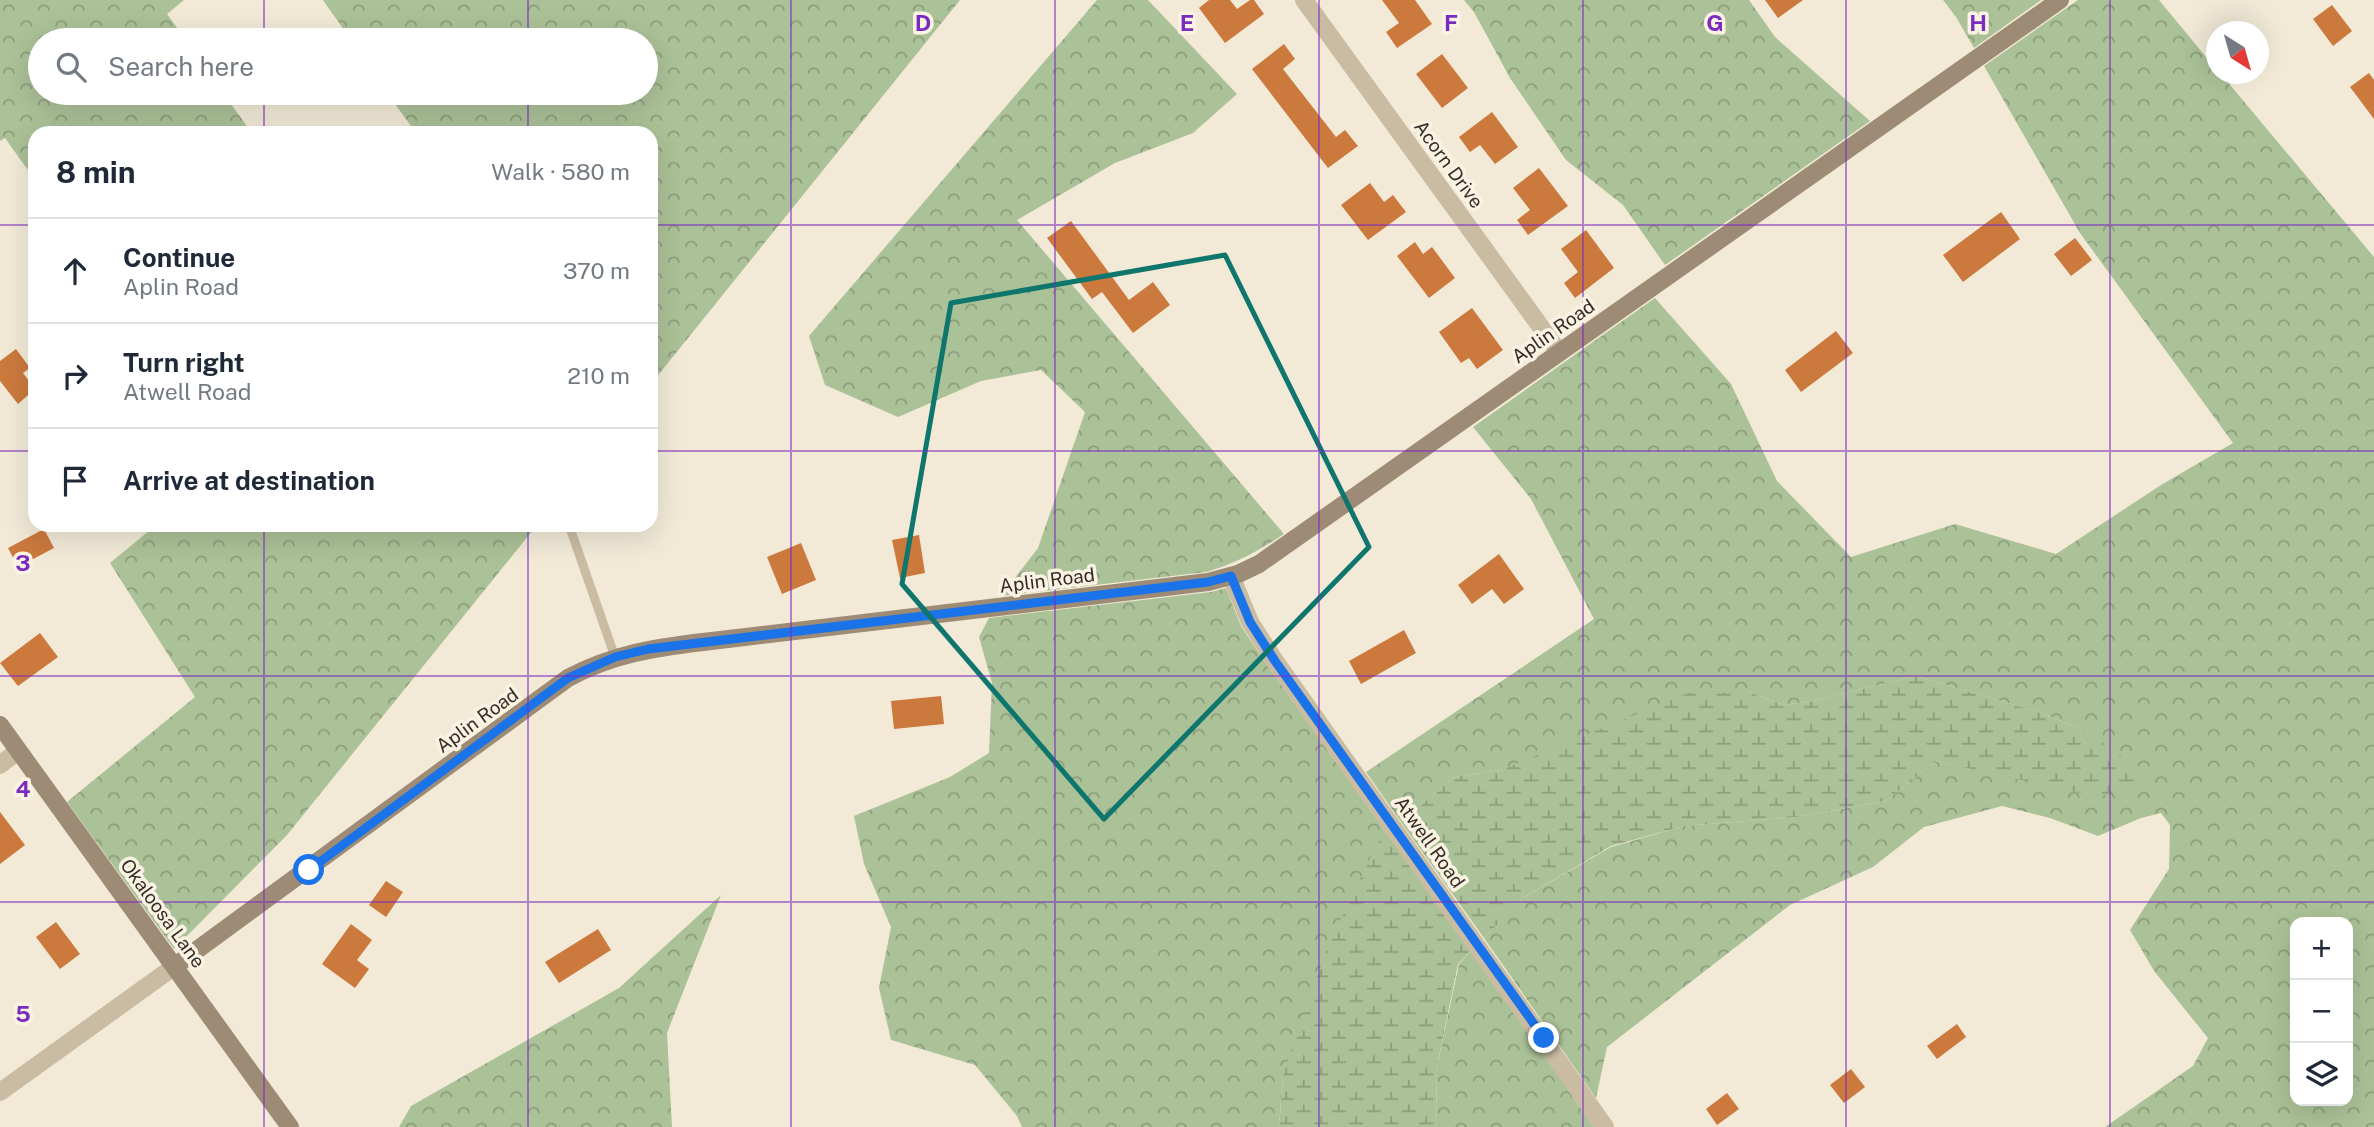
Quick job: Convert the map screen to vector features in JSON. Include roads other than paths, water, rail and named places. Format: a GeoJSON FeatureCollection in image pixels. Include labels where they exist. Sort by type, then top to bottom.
{"type":"FeatureCollection","features":[{"type":"Feature","properties":{"kind":"street","name":"Acorn Drive"},"geometry":{"type":"LineString","coordinates":[[1304,0],[1559,352]]}},
{"type":"Feature","properties":{"kind":"street","name":"Aplin Road"},"geometry":{"type":"LineString","coordinates":[[0,1092],[568,678],[615,657],[648,649],[1208,582],[1259,564],[2060,0]]}},
{"type":"Feature","properties":{"kind":"street","name":"Atwell Road"},"geometry":{"type":"LineString","coordinates":[[1231,576],[1250,622],[1275,661],[1605,1127]]}},
{"type":"Feature","properties":{"kind":"street","name":"Okaloosa Lane"},"geometry":{"type":"LineString","coordinates":[[0,725],[290,1127]]}},
{"type":"Feature","properties":{"kind":"street"},"geometry":{"type":"LineString","coordinates":[[0,765],[18,751]]}},
{"type":"Feature","properties":{"kind":"lane"},"geometry":{"type":"LineString","coordinates":[[571,532],[615,657]]}}]}
